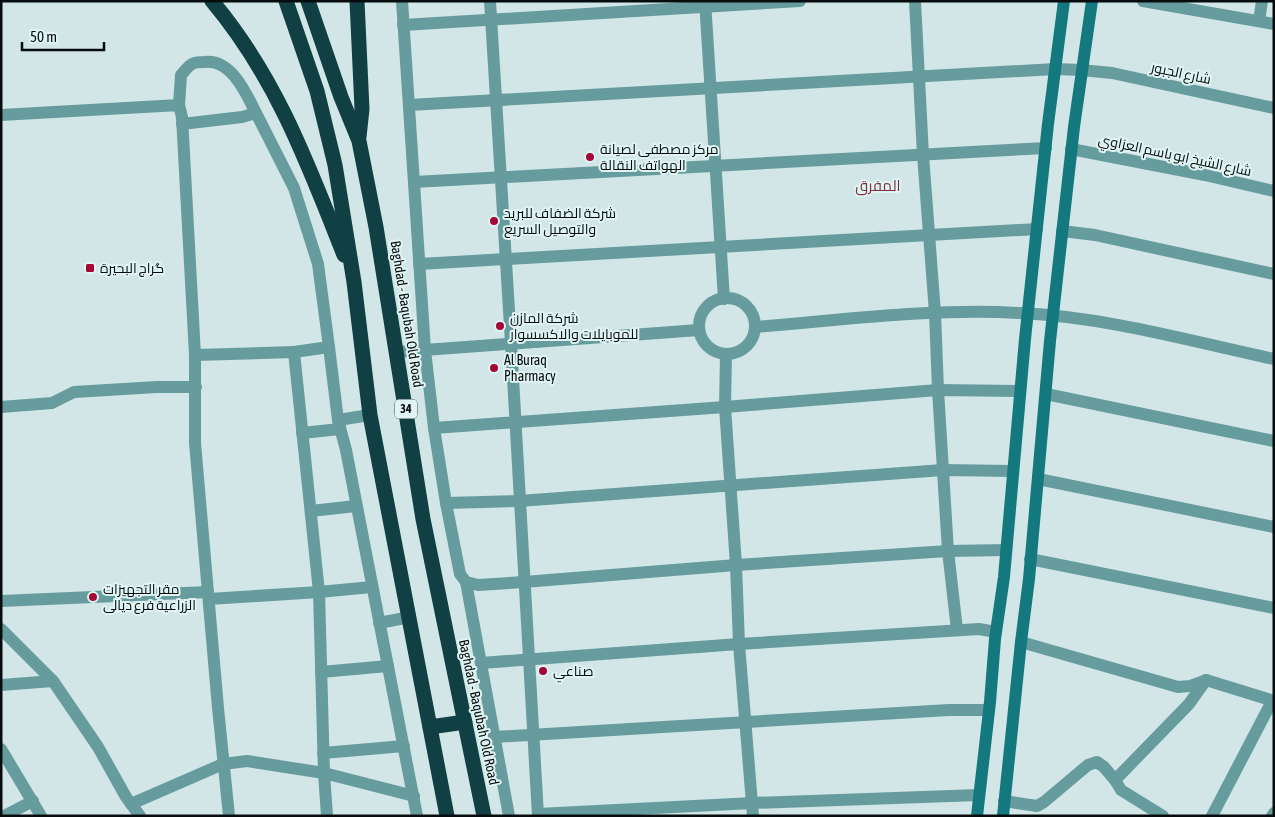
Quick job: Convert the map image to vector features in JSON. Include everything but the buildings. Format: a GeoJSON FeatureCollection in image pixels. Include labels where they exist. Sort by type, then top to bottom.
{"type":"FeatureCollection","features":[{"type":"Feature","properties":{"kind":"highway"},"geometry":{"type":"LineString","coordinates":[[212,1],[245,44],[269,82],[290,123],[354,282]]}},
{"type":"Feature","properties":{"kind":"highway"},"geometry":{"type":"LineString","coordinates":[[357,1],[362,109],[359,141]]}},
{"type":"Feature","properties":{"kind":"highway","name":"Baghdad - Baqubah Old Road"},"geometry":{"type":"LineString","coordinates":[[309,5],[341,97],[359,141],[397,352],[423,519],[484,816]]}},
{"type":"Feature","properties":{"kind":"highway"},"geometry":{"type":"LineString","coordinates":[[288,8],[317,91],[335,164],[354,282],[370,415],[410,617],[446,816]]}},
{"type":"Feature","properties":{"kind":"highway"},"geometry":{"type":"LineString","coordinates":[[430,727],[465,722]]}},
{"type":"Feature","properties":{"kind":"street"},"geometry":{"type":"LineString","coordinates":[[402,1],[425,350],[434,428],[446,503],[460,574],[466,582],[509,816]]}},
{"type":"Feature","properties":{"kind":"street"},"geometry":{"type":"LineString","coordinates":[[490,1],[538,815],[753,809],[979,794]]}},
{"type":"Feature","properties":{"kind":"street"},"geometry":{"type":"LineString","coordinates":[[403,26],[705,4],[800,1]]}},
{"type":"Feature","properties":{"kind":"street"},"geometry":{"type":"LineString","coordinates":[[915,1],[948,551],[957,630]]}},
{"type":"Feature","properties":{"kind":"street"},"geometry":{"type":"LineString","coordinates":[[977,816],[996,632],[1004,577],[1028,313],[1064,1]]}},
{"type":"Feature","properties":{"kind":"street"},"geometry":{"type":"LineString","coordinates":[[1003,816],[1029,579],[1062,230],[1081,70],[1092,1]]}},
{"type":"Feature","properties":{"kind":"street"},"geometry":{"type":"LineString","coordinates":[[1143,1],[1274,24]]}},
{"type":"Feature","properties":{"kind":"street"},"geometry":{"type":"LineString","coordinates":[[1259,21],[1262,1]]}},
{"type":"Feature","properties":{"kind":"street"},"geometry":{"type":"LineString","coordinates":[[705,4],[724,299]]}},
{"type":"Feature","properties":{"kind":"street"},"geometry":{"type":"LineString","coordinates":[[229,816],[195,443],[195,356],[182,124],[179,105],[181,75],[192,64],[211,61],[222,65],[245,91],[294,188],[318,264],[339,424],[417,816]]}},
{"type":"Feature","properties":{"kind":"street","name":"شارع الجبور"},"geometry":{"type":"LineString","coordinates":[[408,105],[1081,70],[1112,73],[1274,108]]}},
{"type":"Feature","properties":{"kind":"street"},"geometry":{"type":"LineString","coordinates":[[1,115],[179,105]]}},
{"type":"Feature","properties":{"kind":"street"},"geometry":{"type":"LineString","coordinates":[[182,124],[256,113]]}},
{"type":"Feature","properties":{"kind":"street"},"geometry":{"type":"LineString","coordinates":[[414,182],[1046,148]]}},
{"type":"Feature","properties":{"kind":"street","name":"شارع الشيخ ابو باسم العزاوي"},"geometry":{"type":"LineString","coordinates":[[1071,149],[1274,191]]}},
{"type":"Feature","properties":{"kind":"street"},"geometry":{"type":"LineString","coordinates":[[419,264],[1037,229]]}},
{"type":"Feature","properties":{"kind":"street"},"geometry":{"type":"LineString","coordinates":[[1062,230],[1095,235],[1274,274]]}},
{"type":"Feature","properties":{"kind":"street"},"geometry":{"type":"LineString","coordinates":[[732,299],[746,306],[751,312],[755,327],[754,336],[743,350],[726,354],[718,353],[705,344],[699,330],[699,322],[705,309],[717,300],[732,299]]}},
{"type":"Feature","properties":{"kind":"street"},"geometry":{"type":"LineString","coordinates":[[755,327],[935,313],[1028,313],[1100,322],[1274,359]]}},
{"type":"Feature","properties":{"kind":"street"},"geometry":{"type":"LineString","coordinates":[[397,352],[699,330]]}},
{"type":"Feature","properties":{"kind":"street"},"geometry":{"type":"LineString","coordinates":[[195,356],[294,352],[330,347]]}},
{"type":"Feature","properties":{"kind":"street"},"geometry":{"type":"LineString","coordinates":[[294,352],[319,592],[323,753],[327,816]]}},
{"type":"Feature","properties":{"kind":"street"},"geometry":{"type":"LineString","coordinates":[[726,354],[725,407],[736,565],[739,644],[753,809]]}},
{"type":"Feature","properties":{"kind":"street"},"geometry":{"type":"LineString","coordinates":[[1,407],[52,403],[74,392],[157,387],[196,387]]}},
{"type":"Feature","properties":{"kind":"street"},"geometry":{"type":"LineString","coordinates":[[434,428],[938,390],[1020,391]]}},
{"type":"Feature","properties":{"kind":"street"},"geometry":{"type":"LineString","coordinates":[[1046,394],[1274,441]]}},
{"type":"Feature","properties":{"kind":"street"},"geometry":{"type":"LineString","coordinates":[[302,433],[370,415]]}},
{"type":"Feature","properties":{"kind":"street"},"geometry":{"type":"LineString","coordinates":[[446,503],[519,501],[943,470],[1013,470]]}},
{"type":"Feature","properties":{"kind":"street"},"geometry":{"type":"LineString","coordinates":[[1038,479],[1274,526]]}},
{"type":"Feature","properties":{"kind":"street"},"geometry":{"type":"LineString","coordinates":[[311,511],[356,506]]}},
{"type":"Feature","properties":{"kind":"street"},"geometry":{"type":"LineString","coordinates":[[466,582],[478,585],[736,565],[948,551],[1006,550]]}},
{"type":"Feature","properties":{"kind":"street"},"geometry":{"type":"LineString","coordinates":[[1030,559],[1274,608]]}},
{"type":"Feature","properties":{"kind":"street"},"geometry":{"type":"LineString","coordinates":[[1,601],[319,592],[372,587]]}},
{"type":"Feature","properties":{"kind":"street"},"geometry":{"type":"LineString","coordinates":[[379,623],[410,617]]}},
{"type":"Feature","properties":{"kind":"street"},"geometry":{"type":"LineString","coordinates":[[1,629],[53,681],[98,746],[130,804],[140,816]]}},
{"type":"Feature","properties":{"kind":"street"},"geometry":{"type":"LineString","coordinates":[[481,663],[957,630],[978,629],[996,632]]}},
{"type":"Feature","properties":{"kind":"street"},"geometry":{"type":"LineString","coordinates":[[1021,642],[1178,687],[1190,686],[1206,680],[1273,701],[1212,816]]}},
{"type":"Feature","properties":{"kind":"street"},"geometry":{"type":"LineString","coordinates":[[321,672],[388,666]]}},
{"type":"Feature","properties":{"kind":"street"},"geometry":{"type":"LineString","coordinates":[[1115,780],[1189,704],[1206,680]]}},
{"type":"Feature","properties":{"kind":"street"},"geometry":{"type":"LineString","coordinates":[[1,685],[53,681]]}},
{"type":"Feature","properties":{"kind":"street"},"geometry":{"type":"LineString","coordinates":[[494,737],[949,710],[989,710]]}},
{"type":"Feature","properties":{"kind":"street"},"geometry":{"type":"LineString","coordinates":[[323,753],[404,746]]}},
{"type":"Feature","properties":{"kind":"street"},"geometry":{"type":"LineString","coordinates":[[1,750],[42,816]]}},
{"type":"Feature","properties":{"kind":"street"},"geometry":{"type":"LineString","coordinates":[[130,804],[224,764],[247,761],[324,773],[414,796]]}},
{"type":"Feature","properties":{"kind":"street"},"geometry":{"type":"LineString","coordinates":[[1004,801],[1037,806],[1088,764],[1097,762],[1104,767],[1121,790],[1163,816]]}},
{"type":"Feature","properties":{"kind":"street"},"geometry":{"type":"LineString","coordinates":[[4,816],[33,800]]}},
{"type":"Feature","properties":{"kind":"place","name":"مركز مصطفى لصيانة الهواتف النقالة"},"geometry":{"type":"Point","coordinates":[590,157]}},
{"type":"Feature","properties":{"kind":"place","name":"شركة الضفاف للبريد والتوصيل السريع"},"geometry":{"type":"Point","coordinates":[494,221]}},
{"type":"Feature","properties":{"kind":"place","name":"گراج البحيرة"},"geometry":{"type":"Point","coordinates":[90,268]}},
{"type":"Feature","properties":{"kind":"place","name":"شركة المازن للموبايلات والاكسسوار"},"geometry":{"type":"Point","coordinates":[500,326]}},
{"type":"Feature","properties":{"kind":"place","name":"Al Buraq Pharmacy"},"geometry":{"type":"Point","coordinates":[494,368]}},
{"type":"Feature","properties":{"kind":"place","name":"مقر التجهيزات الزراعية فرع ديالى"},"geometry":{"type":"Point","coordinates":[93,597]}},
{"type":"Feature","properties":{"kind":"place","name":"صناعي"},"geometry":{"type":"Point","coordinates":[543,671]}},
{"type":"Feature","properties":{"kind":"district","name":"المفرق"},"geometry":{"type":"Point","coordinates":[878,185]}}]}
